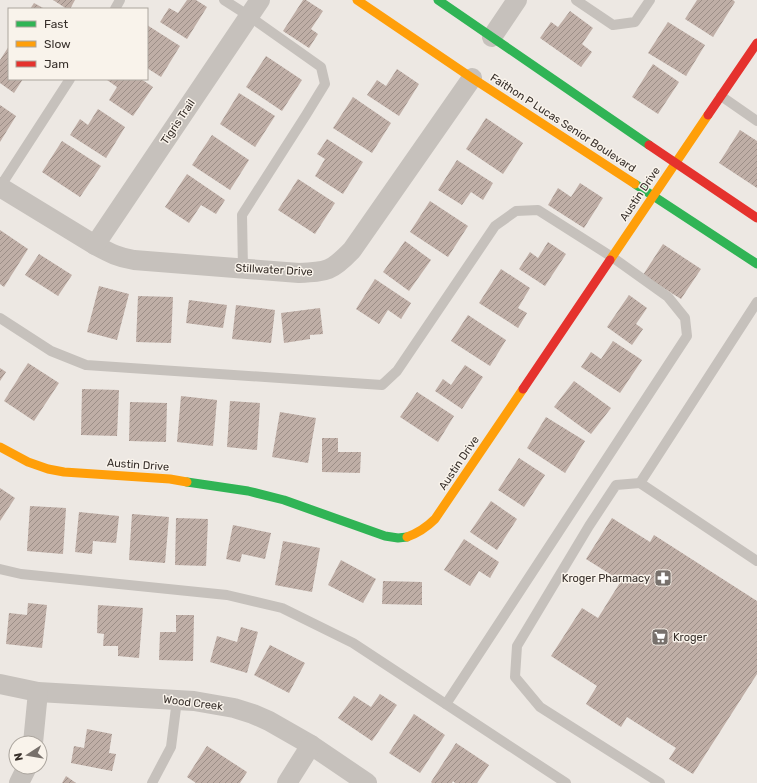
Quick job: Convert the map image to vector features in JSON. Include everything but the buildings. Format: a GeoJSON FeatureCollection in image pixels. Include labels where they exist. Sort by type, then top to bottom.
{"type":"FeatureCollection","features":[{"type":"Feature","properties":{"kind":"street","name":"Faithon P Lucas Senior Boulevard"},"geometry":{"type":"LineString","coordinates":[[357,0],[472,78],[757,264]]}},
{"type":"Feature","properties":{"kind":"street"},"geometry":{"type":"LineString","coordinates":[[438,0],[757,218]]}},
{"type":"Feature","properties":{"kind":"street"},"geometry":{"type":"LineString","coordinates":[[492,37],[516,0]]}},
{"type":"Feature","properties":{"kind":"street","name":"Tigris Trail"},"geometry":{"type":"LineString","coordinates":[[95,245],[255,8]]}},
{"type":"Feature","properties":{"kind":"street","name":"Austin Drive"},"geometry":{"type":"LineString","coordinates":[[0,447],[28,462],[48,469],[64,472],[170,479],[248,491],[284,500],[385,536],[398,538],[412,535],[427,527],[435,519],[757,43]]}},
{"type":"Feature","properties":{"kind":"street","name":"Stillwater Drive"},"geometry":{"type":"LineString","coordinates":[[0,187],[95,245],[121,258],[299,273],[319,272],[331,268],[341,262],[352,250],[472,78]]}},
{"type":"Feature","properties":{"kind":"street","name":"Wood Creek"},"geometry":{"type":"LineString","coordinates":[[0,684],[38,692],[194,701],[234,708],[269,720],[311,745],[367,783]]}},
{"type":"Feature","properties":{"kind":"street"},"geometry":{"type":"LineString","coordinates":[[34,735],[38,692]]}},
{"type":"Feature","properties":{"kind":"street"},"geometry":{"type":"LineString","coordinates":[[287,783],[311,745]]}},
{"type":"Feature","properties":{"kind":"lane"},"geometry":{"type":"LineString","coordinates":[[224,0],[255,8],[321,67],[325,84],[242,215],[243,269]]}},
{"type":"Feature","properties":{"kind":"lane"},"geometry":{"type":"LineString","coordinates":[[576,0],[613,25],[635,22],[650,0]]}},
{"type":"Feature","properties":{"kind":"lane"},"geometry":{"type":"LineString","coordinates":[[0,187],[69,80]]}},
{"type":"Feature","properties":{"kind":"lane"},"geometry":{"type":"LineString","coordinates":[[721,96],[757,122]]}},
{"type":"Feature","properties":{"kind":"lane"},"geometry":{"type":"LineString","coordinates":[[0,318],[51,351],[86,365],[382,385],[397,371],[495,226],[516,211],[538,210],[612,257],[668,297],[685,318],[687,336],[446,704]]}},
{"type":"Feature","properties":{"kind":"lane"},"geometry":{"type":"LineString","coordinates":[[640,483],[757,302]]}},
{"type":"Feature","properties":{"kind":"lane"},"geometry":{"type":"LineString","coordinates":[[660,783],[540,707],[515,677],[517,646],[589,526],[616,485],[640,483],[757,561]]}},
{"type":"Feature","properties":{"kind":"lane"},"geometry":{"type":"LineString","coordinates":[[0,569],[20,574],[226,595],[282,608],[353,643],[566,783]]}},
{"type":"Feature","properties":{"kind":"lane"},"geometry":{"type":"LineString","coordinates":[[152,783],[171,747],[177,700]]}},
{"type":"Feature","properties":{"kind":"traffic: fast"},"geometry":{"type":"LineString","coordinates":[[438,0],[649,145]]}},
{"type":"Feature","properties":{"kind":"traffic: fast"},"geometry":{"type":"LineString","coordinates":[[635,184],[757,264]]}},
{"type":"Feature","properties":{"kind":"traffic: fast"},"geometry":{"type":"LineString","coordinates":[[187,482],[248,491],[284,500],[385,536],[398,538],[407,537]]}},
{"type":"Feature","properties":{"kind":"traffic: slow"},"geometry":{"type":"LineString","coordinates":[[357,0],[472,78],[635,184]]}},
{"type":"Feature","properties":{"kind":"traffic: slow"},"geometry":{"type":"LineString","coordinates":[[610,260],[708,115]]}},
{"type":"Feature","properties":{"kind":"traffic: slow"},"geometry":{"type":"LineString","coordinates":[[407,537],[422,530],[435,519],[523,389]]}},
{"type":"Feature","properties":{"kind":"traffic: slow"},"geometry":{"type":"LineString","coordinates":[[0,447],[28,462],[48,469],[64,472],[170,479],[187,482]]}},
{"type":"Feature","properties":{"kind":"traffic: jam"},"geometry":{"type":"LineString","coordinates":[[708,115],[757,43]]}},
{"type":"Feature","properties":{"kind":"traffic: jam"},"geometry":{"type":"LineString","coordinates":[[649,145],[757,218]]}},
{"type":"Feature","properties":{"kind":"traffic: jam"},"geometry":{"type":"LineString","coordinates":[[523,389],[610,260]]}},
{"type":"Feature","properties":{"kind":"place","name":"Kroger Pharmacy"},"geometry":{"type":"Point","coordinates":[663,578]}},
{"type":"Feature","properties":{"kind":"place","name":"Kroger"},"geometry":{"type":"Point","coordinates":[660,637]}}]}
